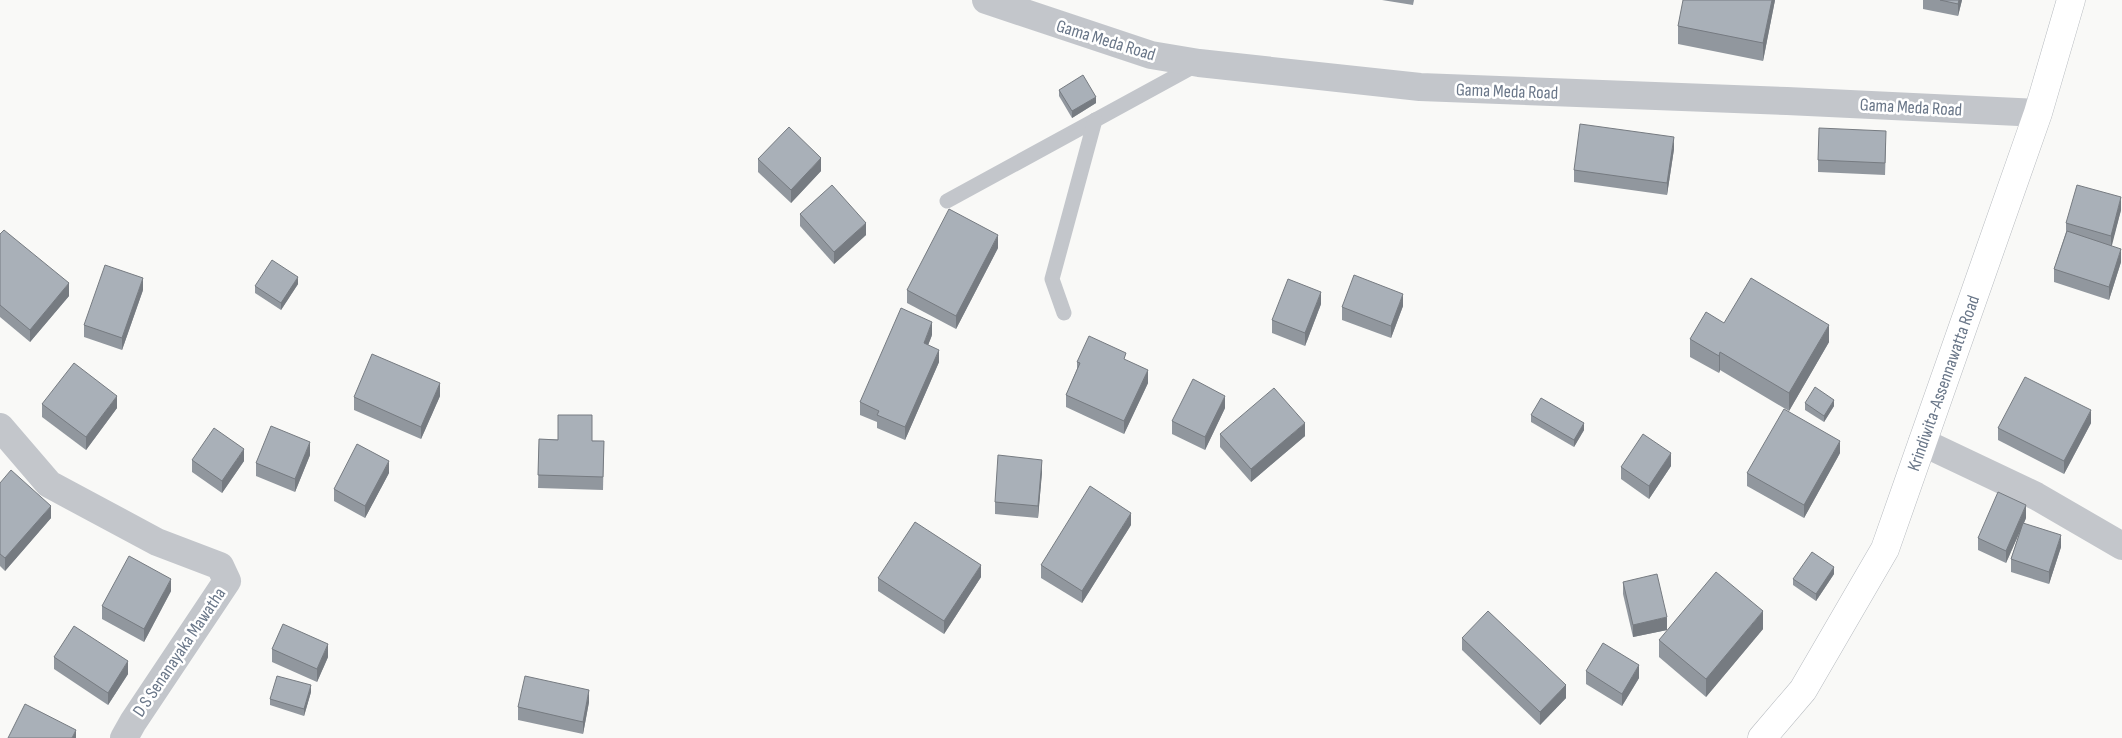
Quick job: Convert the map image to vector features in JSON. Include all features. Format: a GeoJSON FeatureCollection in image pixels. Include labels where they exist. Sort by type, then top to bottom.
{"type":"FeatureCollection","features":[{"type":"Feature","properties":{"kind":"main road","name":"Krindiwita-Assennawatta Road"},"geometry":{"type":"LineString","coordinates":[[1762,738],[1803,690],[1885,549],[2038,113],[2071,0]]}},
{"type":"Feature","properties":{"kind":"street","name":"Gama Meda Road"},"geometry":{"type":"LineString","coordinates":[[986,0],[1151,55],[1200,63],[1420,88],[1797,101],[2038,113]]}},
{"type":"Feature","properties":{"kind":"street","name":"D S Senanayaka Mawatha"},"geometry":{"type":"LineString","coordinates":[[0,427],[49,484],[157,542],[220,566],[227,581],[124,738]]}},
{"type":"Feature","properties":{"kind":"street"},"geometry":{"type":"LineString","coordinates":[[1922,442],[2036,496],[2122,546]]}},
{"type":"Feature","properties":{"kind":"lane"},"geometry":{"type":"LineString","coordinates":[[947,201],[1200,63]]}},
{"type":"Feature","properties":{"kind":"lane"},"geometry":{"type":"LineString","coordinates":[[1064,312],[1052,279],[1095,120]]}},
{"type":"Feature","properties":{"kind":"building"},"geometry":{"type":"Polygon","coordinates":[[[1683,0],[1772,0],[1763,43],[1678,26],[1683,0]]]}},
{"type":"Feature","properties":{"kind":"building"},"geometry":{"type":"Polygon","coordinates":[[[1940,0],[1959,0],[1958,4],[1940,0]]]}},
{"type":"Feature","properties":{"kind":"building"},"geometry":{"type":"Polygon","coordinates":[[[1083,75],[1096,97],[1072,111],[1059,90],[1083,75]]]}},
{"type":"Feature","properties":{"kind":"building"},"geometry":{"type":"Polygon","coordinates":[[[1580,124],[1674,137],[1667,183],[1574,170],[1580,124]]]}},
{"type":"Feature","properties":{"kind":"building"},"geometry":{"type":"Polygon","coordinates":[[[789,127],[821,158],[791,190],[758,159],[789,127]]]}},
{"type":"Feature","properties":{"kind":"building"},"geometry":{"type":"Polygon","coordinates":[[[1819,128],[1886,131],[1885,163],[1818,160],[1819,128]]]}},
{"type":"Feature","properties":{"kind":"building"},"geometry":{"type":"Polygon","coordinates":[[[832,185],[866,223],[834,252],[800,214],[832,185]]]}},
{"type":"Feature","properties":{"kind":"building"},"geometry":{"type":"Polygon","coordinates":[[[2077,185],[2121,197],[2111,236],[2066,223],[2077,185]]]}},
{"type":"Feature","properties":{"kind":"building"},"geometry":{"type":"Polygon","coordinates":[[[949,209],[998,235],[956,316],[907,290],[949,209]]]}},
{"type":"Feature","properties":{"kind":"building"},"geometry":{"type":"Polygon","coordinates":[[[4,230],[69,283],[30,330],[0,305],[0,234],[4,230]]]}},
{"type":"Feature","properties":{"kind":"building"},"geometry":{"type":"Polygon","coordinates":[[[2067,231],[2121,249],[2109,287],[2054,269],[2067,231]]]}},
{"type":"Feature","properties":{"kind":"building"},"geometry":{"type":"Polygon","coordinates":[[[272,260],[298,277],[281,303],[255,286],[272,260]]]}},
{"type":"Feature","properties":{"kind":"building"},"geometry":{"type":"Polygon","coordinates":[[[105,265],[143,278],[122,338],[84,325],[105,265]]]}},
{"type":"Feature","properties":{"kind":"building"},"geometry":{"type":"Polygon","coordinates":[[[1354,275],[1403,294],[1391,326],[1342,307],[1354,275]]]}},
{"type":"Feature","properties":{"kind":"building"},"geometry":{"type":"Polygon","coordinates":[[[1751,278],[1829,325],[1789,393],[1720,352],[1719,356],[1690,339],[1706,312],[1724,323],[1751,278]]]}},
{"type":"Feature","properties":{"kind":"building"},"geometry":{"type":"Polygon","coordinates":[[[1288,279],[1321,292],[1305,333],[1272,320],[1288,279]]]}},
{"type":"Feature","properties":{"kind":"building"},"geometry":{"type":"Polygon","coordinates":[[[901,308],[932,322],[924,343],[939,350],[905,427],[877,415],[879,411],[860,402],[901,308]]]}},
{"type":"Feature","properties":{"kind":"building"},"geometry":{"type":"Polygon","coordinates":[[[1089,336],[1126,353],[1124,359],[1148,370],[1124,421],[1066,395],[1080,363],[1077,362],[1089,336]]]}},
{"type":"Feature","properties":{"kind":"building"},"geometry":{"type":"Polygon","coordinates":[[[372,354],[440,383],[421,427],[354,397],[372,354]]]}},
{"type":"Feature","properties":{"kind":"building"},"geometry":{"type":"Polygon","coordinates":[[[74,363],[117,396],[86,437],[42,404],[74,363]]]}},
{"type":"Feature","properties":{"kind":"building"},"geometry":{"type":"Polygon","coordinates":[[[2025,377],[2091,410],[2064,461],[1998,428],[2025,377]]]}},
{"type":"Feature","properties":{"kind":"building"},"geometry":{"type":"Polygon","coordinates":[[[1193,379],[1225,396],[1205,437],[1172,421],[1193,379]]]}},
{"type":"Feature","properties":{"kind":"building"},"geometry":{"type":"Polygon","coordinates":[[[1815,387],[1834,400],[1824,416],[1805,403],[1815,387]]]}},
{"type":"Feature","properties":{"kind":"building"},"geometry":{"type":"Polygon","coordinates":[[[1274,388],[1305,423],[1251,469],[1220,434],[1274,388]]]}},
{"type":"Feature","properties":{"kind":"building"},"geometry":{"type":"Polygon","coordinates":[[[1541,398],[1584,423],[1574,440],[1531,415],[1541,398]]]}},
{"type":"Feature","properties":{"kind":"building"},"geometry":{"type":"Polygon","coordinates":[[[1784,409],[1840,441],[1804,505],[1747,473],[1784,409]]]}},
{"type":"Feature","properties":{"kind":"building"},"geometry":{"type":"Polygon","coordinates":[[[558,415],[592,415],[592,441],[604,441],[603,477],[538,475],[539,439],[558,440],[558,415]]]}},
{"type":"Feature","properties":{"kind":"building"},"geometry":{"type":"Polygon","coordinates":[[[271,426],[310,442],[295,479],[256,463],[271,426]]]}},
{"type":"Feature","properties":{"kind":"building"},"geometry":{"type":"Polygon","coordinates":[[[214,428],[244,449],[222,481],[192,460],[214,428]]]}},
{"type":"Feature","properties":{"kind":"building"},"geometry":{"type":"Polygon","coordinates":[[[1643,434],[1671,453],[1649,486],[1621,467],[1643,434]]]}},
{"type":"Feature","properties":{"kind":"building"},"geometry":{"type":"Polygon","coordinates":[[[357,444],[389,461],[365,506],[334,489],[357,444]]]}},
{"type":"Feature","properties":{"kind":"building"},"geometry":{"type":"Polygon","coordinates":[[[998,455],[1042,460],[1038,506],[995,502],[998,455]]]}},
{"type":"Feature","properties":{"kind":"building"},"geometry":{"type":"Polygon","coordinates":[[[11,470],[51,506],[5,558],[0,554],[0,483],[11,470]]]}},
{"type":"Feature","properties":{"kind":"building"},"geometry":{"type":"Polygon","coordinates":[[[1090,486],[1131,513],[1082,591],[1041,565],[1090,486]]]}},
{"type":"Feature","properties":{"kind":"building"},"geometry":{"type":"Polygon","coordinates":[[[1998,492],[2026,505],[2006,551],[1978,538],[1998,492]]]}},
{"type":"Feature","properties":{"kind":"building"},"geometry":{"type":"Polygon","coordinates":[[[915,522],[981,565],[944,621],[878,578],[915,522]]]}},
{"type":"Feature","properties":{"kind":"building"},"geometry":{"type":"Polygon","coordinates":[[[2023,523],[2061,535],[2049,572],[2011,559],[2023,523]]]}},
{"type":"Feature","properties":{"kind":"building"},"geometry":{"type":"Polygon","coordinates":[[[1812,552],[1834,567],[1816,594],[1793,579],[1812,552]]]}},
{"type":"Feature","properties":{"kind":"building"},"geometry":{"type":"Polygon","coordinates":[[[129,556],[171,579],[144,629],[102,606],[129,556]]]}},
{"type":"Feature","properties":{"kind":"building"},"geometry":{"type":"Polygon","coordinates":[[[1716,572],[1763,611],[1706,679],[1659,640],[1716,572]]]}},
{"type":"Feature","properties":{"kind":"building"},"geometry":{"type":"Polygon","coordinates":[[[1657,574],[1667,617],[1633,625],[1623,582],[1657,574]]]}},
{"type":"Feature","properties":{"kind":"building"},"geometry":{"type":"Polygon","coordinates":[[[1488,611],[1566,685],[1540,712],[1462,638],[1488,611]]]}},
{"type":"Feature","properties":{"kind":"building"},"geometry":{"type":"Polygon","coordinates":[[[283,624],[328,644],[317,669],[272,649],[283,624]]]}},
{"type":"Feature","properties":{"kind":"building"},"geometry":{"type":"Polygon","coordinates":[[[74,626],[128,661],[108,693],[54,657],[74,626]]]}},
{"type":"Feature","properties":{"kind":"building"},"geometry":{"type":"Polygon","coordinates":[[[1603,643],[1639,665],[1622,694],[1586,671],[1603,643]]]}},
{"type":"Feature","properties":{"kind":"building"},"geometry":{"type":"Polygon","coordinates":[[[277,676],[311,685],[304,709],[270,699],[277,676]]]}},
{"type":"Feature","properties":{"kind":"building"},"geometry":{"type":"Polygon","coordinates":[[[525,676],[589,690],[583,722],[518,707],[525,676]]]}},
{"type":"Feature","properties":{"kind":"building"},"geometry":{"type":"Polygon","coordinates":[[[25,704],[76,730],[72,738],[8,738],[25,704]]]}}]}
